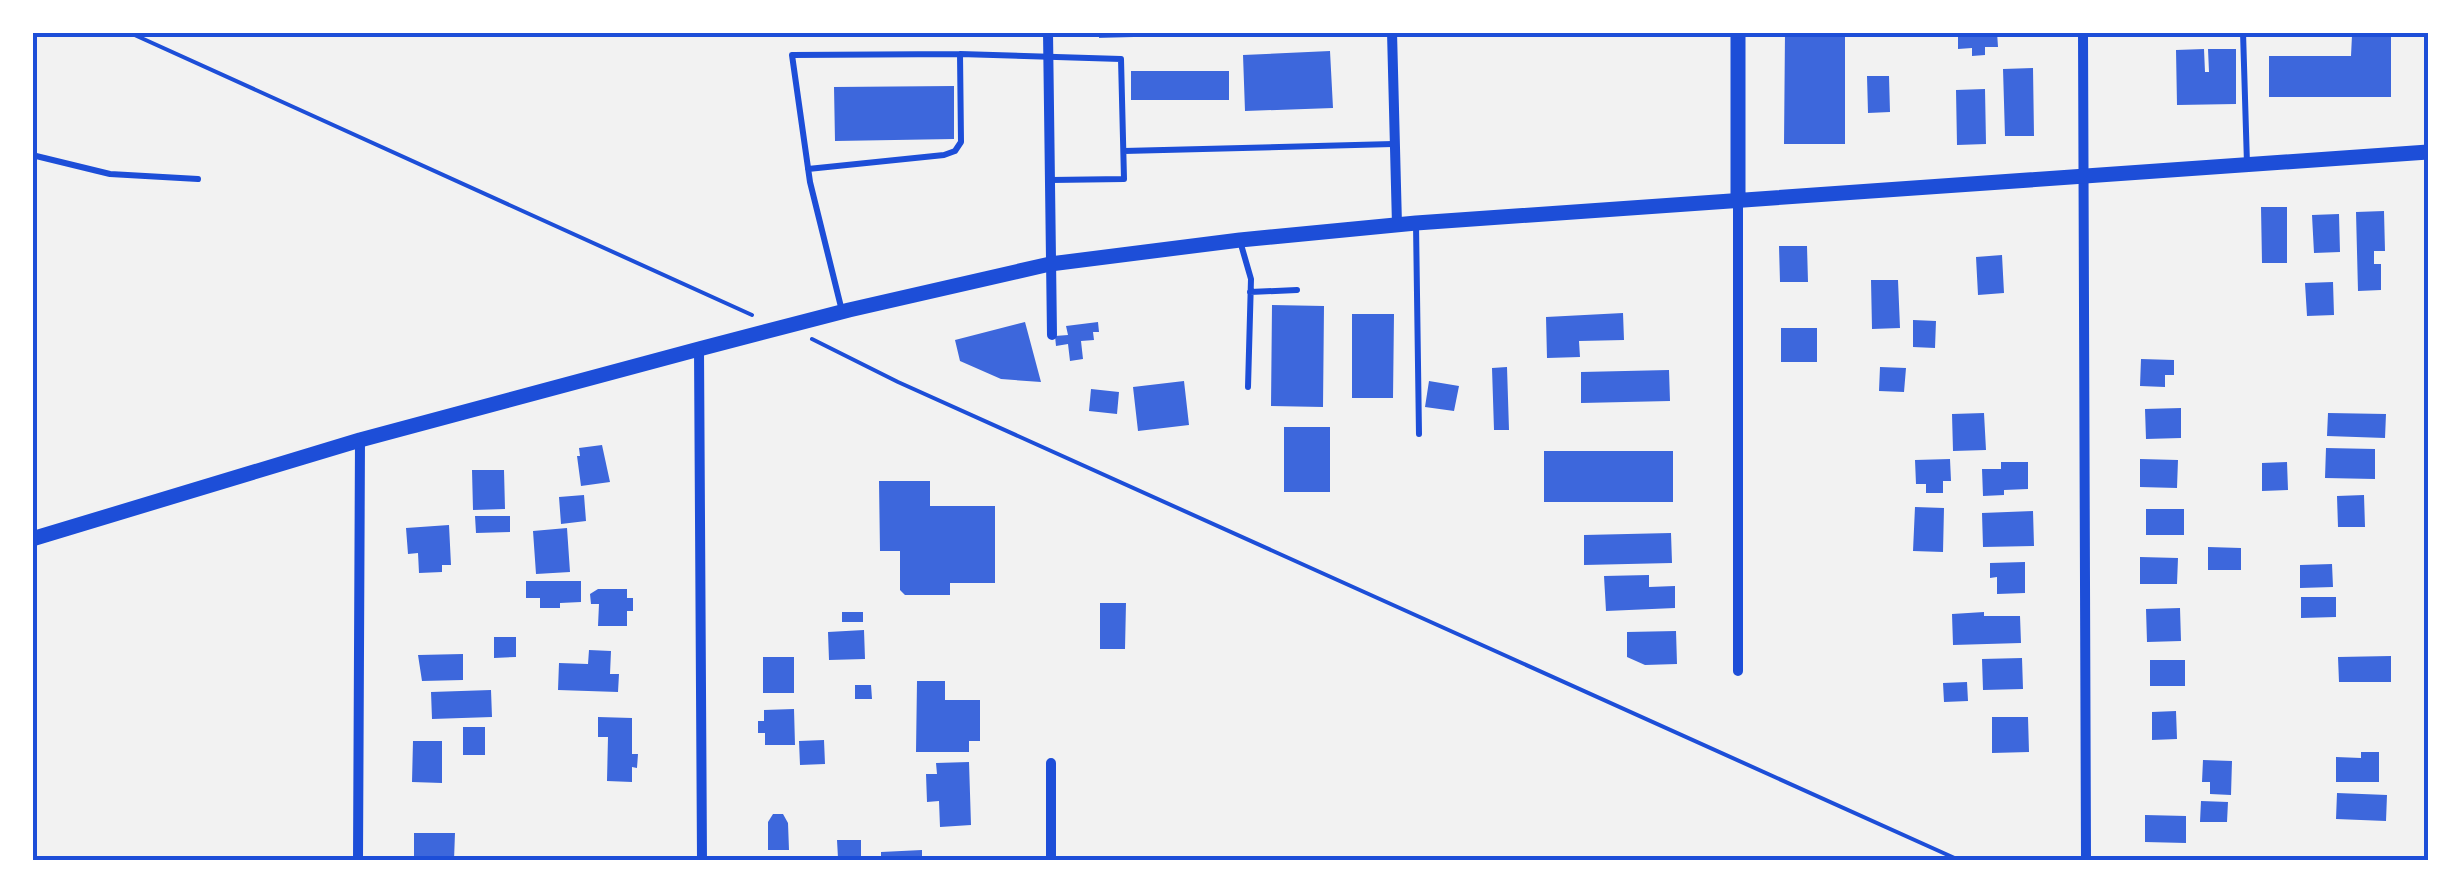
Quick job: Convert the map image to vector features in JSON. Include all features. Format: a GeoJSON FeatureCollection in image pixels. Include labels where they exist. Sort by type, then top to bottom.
{"type":"FeatureCollection","features":[{"type":"Feature","properties":{"kind":"street"},"geometry":{"type":"LineString","coordinates":[[1048,32],[1052,335]]}},
{"type":"Feature","properties":{"kind":"street"},"geometry":{"type":"LineString","coordinates":[[1392,32],[1396,225]]}},
{"type":"Feature","properties":{"kind":"street"},"geometry":{"type":"LineString","coordinates":[[1738,32],[1738,671]]}},
{"type":"Feature","properties":{"kind":"street"},"geometry":{"type":"LineString","coordinates":[[2082,32],[2086,859]]}},
{"type":"Feature","properties":{"kind":"street"},"geometry":{"type":"LineString","coordinates":[[32,539],[360,440],[842,312],[1050,264],[1416,223],[2428,152]]}},
{"type":"Feature","properties":{"kind":"street"},"geometry":{"type":"LineString","coordinates":[[699,349],[701,860]]}},
{"type":"Feature","properties":{"kind":"street"},"geometry":{"type":"LineString","coordinates":[[358,860],[360,440]]}},
{"type":"Feature","properties":{"kind":"street"},"geometry":{"type":"LineString","coordinates":[[1051,763],[1051,860]]}},
{"type":"Feature","properties":{"kind":"lane"},"geometry":{"type":"LineString","coordinates":[[2244,32],[2247,166]]}},
{"type":"Feature","properties":{"kind":"lane"},"geometry":{"type":"LineString","coordinates":[[808,169],[944,156],[955,150],[961,142],[960,54]]}},
{"type":"Feature","properties":{"kind":"lane"},"geometry":{"type":"LineString","coordinates":[[842,312],[808,169],[792,56],[960,54],[1120,59],[1124,179],[1050,180]]}},
{"type":"Feature","properties":{"kind":"lane"},"geometry":{"type":"LineString","coordinates":[[1124,150],[1392,144]]}},
{"type":"Feature","properties":{"kind":"lane"},"geometry":{"type":"LineString","coordinates":[[32,155],[110,174],[198,180]]}},
{"type":"Feature","properties":{"kind":"lane"},"geometry":{"type":"LineString","coordinates":[[1416,223],[1419,434]]}},
{"type":"Feature","properties":{"kind":"lane"},"geometry":{"type":"LineString","coordinates":[[1240,240],[1251,280],[1248,388]]}},
{"type":"Feature","properties":{"kind":"lane"},"geometry":{"type":"LineString","coordinates":[[1250,292],[1296,290]]}},
{"type":"Feature","properties":{"kind":"path"},"geometry":{"type":"LineString","coordinates":[[128,32],[746,312]]}},
{"type":"Feature","properties":{"kind":"path"},"geometry":{"type":"LineString","coordinates":[[830,346],[898,382],[1959,860]]}},
{"type":"Feature","properties":{"kind":"building"},"geometry":{"type":"Polygon","coordinates":[[[1099,32],[1134,32],[1134,37],[1099,38],[1099,32]]]}},
{"type":"Feature","properties":{"kind":"building"},"geometry":{"type":"Polygon","coordinates":[[[1785,32],[1845,32],[1845,144],[1784,144],[1785,32]]]}},
{"type":"Feature","properties":{"kind":"building"},"geometry":{"type":"Polygon","coordinates":[[[1958,32],[1997,32],[1998,47],[1985,47],[1985,55],[1972,56],[1972,48],[1958,49],[1958,32]]]}},
{"type":"Feature","properties":{"kind":"building"},"geometry":{"type":"Polygon","coordinates":[[[2391,34],[2391,97],[2269,97],[2269,56],[2351,56],[2352,35],[2391,34]]]}},
{"type":"Feature","properties":{"kind":"building"},"geometry":{"type":"Polygon","coordinates":[[[2204,49],[2205,72],[2209,72],[2208,49],[2236,49],[2236,104],[2177,105],[2176,50],[2204,49]]]}},
{"type":"Feature","properties":{"kind":"building"},"geometry":{"type":"Polygon","coordinates":[[[1330,51],[1333,108],[1245,111],[1243,55],[1330,51]]]}},
{"type":"Feature","properties":{"kind":"building"},"geometry":{"type":"Polygon","coordinates":[[[2033,68],[2034,136],[2005,136],[2003,69],[2033,68]]]}},
{"type":"Feature","properties":{"kind":"building"},"geometry":{"type":"Polygon","coordinates":[[[1131,71],[1229,71],[1229,100],[1131,100],[1131,71]]]}},
{"type":"Feature","properties":{"kind":"building"},"geometry":{"type":"Polygon","coordinates":[[[1867,76],[1889,76],[1890,112],[1868,113],[1867,76]]]}},
{"type":"Feature","properties":{"kind":"building"},"geometry":{"type":"Polygon","coordinates":[[[954,86],[954,139],[835,141],[834,87],[954,86]]]}},
{"type":"Feature","properties":{"kind":"building"},"geometry":{"type":"Polygon","coordinates":[[[1985,89],[1986,144],[1957,145],[1956,90],[1985,89]]]}},
{"type":"Feature","properties":{"kind":"building"},"geometry":{"type":"Polygon","coordinates":[[[2261,207],[2287,207],[2287,263],[2262,263],[2261,207]]]}},
{"type":"Feature","properties":{"kind":"building"},"geometry":{"type":"Polygon","coordinates":[[[2384,211],[2385,251],[2374,251],[2374,264],[2381,264],[2381,290],[2358,291],[2356,212],[2384,211]]]}},
{"type":"Feature","properties":{"kind":"building"},"geometry":{"type":"Polygon","coordinates":[[[2339,214],[2340,252],[2314,253],[2312,215],[2339,214]]]}},
{"type":"Feature","properties":{"kind":"building"},"geometry":{"type":"Polygon","coordinates":[[[1779,246],[1807,246],[1808,282],[1780,282],[1779,246]]]}},
{"type":"Feature","properties":{"kind":"building"},"geometry":{"type":"Polygon","coordinates":[[[2002,255],[2004,293],[1978,295],[1976,257],[2002,255]]]}},
{"type":"Feature","properties":{"kind":"building"},"geometry":{"type":"Polygon","coordinates":[[[1871,280],[1898,280],[1900,328],[1872,329],[1871,280]]]}},
{"type":"Feature","properties":{"kind":"building"},"geometry":{"type":"Polygon","coordinates":[[[2333,282],[2334,315],[2307,316],[2305,283],[2333,282]]]}},
{"type":"Feature","properties":{"kind":"building"},"geometry":{"type":"Polygon","coordinates":[[[1272,305],[1324,306],[1323,407],[1271,406],[1272,305]]]}},
{"type":"Feature","properties":{"kind":"building"},"geometry":{"type":"Polygon","coordinates":[[[1623,313],[1624,340],[1579,341],[1580,357],[1547,358],[1546,317],[1623,313]]]}},
{"type":"Feature","properties":{"kind":"building"},"geometry":{"type":"Polygon","coordinates":[[[1352,314],[1394,314],[1393,398],[1352,398],[1352,314]]]}},
{"type":"Feature","properties":{"kind":"building"},"geometry":{"type":"Polygon","coordinates":[[[1913,320],[1936,321],[1935,348],[1913,347],[1913,320]]]}},
{"type":"Feature","properties":{"kind":"building"},"geometry":{"type":"Polygon","coordinates":[[[1025,322],[1041,382],[1001,379],[960,361],[955,340],[1025,322]]]}},
{"type":"Feature","properties":{"kind":"building"},"geometry":{"type":"Polygon","coordinates":[[[1098,322],[1099,332],[1093,332],[1094,340],[1081,341],[1083,359],[1070,361],[1068,344],[1056,346],[1055,336],[1068,335],[1066,326],[1098,322]]]}},
{"type":"Feature","properties":{"kind":"building"},"geometry":{"type":"Polygon","coordinates":[[[1781,328],[1817,328],[1817,362],[1781,362],[1781,328]]]}},
{"type":"Feature","properties":{"kind":"building"},"geometry":{"type":"Polygon","coordinates":[[[2141,359],[2174,360],[2174,375],[2165,375],[2165,387],[2140,386],[2141,359]]]}},
{"type":"Feature","properties":{"kind":"building"},"geometry":{"type":"Polygon","coordinates":[[[1507,367],[1509,430],[1494,430],[1492,368],[1507,367]]]}},
{"type":"Feature","properties":{"kind":"building"},"geometry":{"type":"Polygon","coordinates":[[[1880,367],[1906,368],[1904,392],[1879,391],[1880,367]]]}},
{"type":"Feature","properties":{"kind":"building"},"geometry":{"type":"Polygon","coordinates":[[[1669,370],[1670,401],[1581,403],[1581,372],[1669,370]]]}},
{"type":"Feature","properties":{"kind":"building"},"geometry":{"type":"Polygon","coordinates":[[[1184,381],[1189,425],[1138,431],[1133,387],[1184,381]]]}},
{"type":"Feature","properties":{"kind":"building"},"geometry":{"type":"Polygon","coordinates":[[[1429,381],[1459,386],[1454,411],[1425,407],[1429,381]]]}},
{"type":"Feature","properties":{"kind":"building"},"geometry":{"type":"Polygon","coordinates":[[[1091,389],[1119,392],[1117,414],[1089,411],[1091,389]]]}},
{"type":"Feature","properties":{"kind":"building"},"geometry":{"type":"Polygon","coordinates":[[[2181,408],[2181,438],[2146,439],[2145,409],[2181,408]]]}},
{"type":"Feature","properties":{"kind":"building"},"geometry":{"type":"Polygon","coordinates":[[[1984,413],[1986,450],[1953,451],[1952,414],[1984,413]]]}},
{"type":"Feature","properties":{"kind":"building"},"geometry":{"type":"Polygon","coordinates":[[[2328,413],[2386,414],[2385,438],[2327,436],[2328,413]]]}},
{"type":"Feature","properties":{"kind":"building"},"geometry":{"type":"Polygon","coordinates":[[[1284,427],[1330,427],[1330,492],[1284,492],[1284,427]]]}},
{"type":"Feature","properties":{"kind":"building"},"geometry":{"type":"Polygon","coordinates":[[[602,445],[610,482],[581,486],[579,448],[602,445]]]}},
{"type":"Feature","properties":{"kind":"building"},"geometry":{"type":"Polygon","coordinates":[[[2326,448],[2375,449],[2375,479],[2325,478],[2326,448]]]}},
{"type":"Feature","properties":{"kind":"building"},"geometry":{"type":"Polygon","coordinates":[[[1544,451],[1673,451],[1673,502],[1544,502],[1544,451]]]}},
{"type":"Feature","properties":{"kind":"building"},"geometry":{"type":"Polygon","coordinates":[[[1950,459],[1951,481],[1943,481],[1943,493],[1926,493],[1926,484],[1916,484],[1915,460],[1950,459]]]}},
{"type":"Feature","properties":{"kind":"building"},"geometry":{"type":"Polygon","coordinates":[[[2140,459],[2178,460],[2177,488],[2140,487],[2140,459]]]}},
{"type":"Feature","properties":{"kind":"building"},"geometry":{"type":"Polygon","coordinates":[[[2001,462],[2028,462],[2028,489],[1983,496],[1982,469],[2001,469],[2001,462]]]}},
{"type":"Feature","properties":{"kind":"building"},"geometry":{"type":"Polygon","coordinates":[[[2287,462],[2288,490],[2262,491],[2262,463],[2287,462]]]}},
{"type":"Feature","properties":{"kind":"building"},"geometry":{"type":"Polygon","coordinates":[[[472,470],[504,470],[505,509],[473,510],[472,470]]]}},
{"type":"Feature","properties":{"kind":"building"},"geometry":{"type":"Polygon","coordinates":[[[879,481],[930,481],[930,506],[995,506],[995,583],[950,583],[950,595],[905,595],[900,590],[900,551],[880,551],[879,481]]]}},
{"type":"Feature","properties":{"kind":"building"},"geometry":{"type":"Polygon","coordinates":[[[584,495],[586,521],[561,524],[559,497],[584,495]]]}},
{"type":"Feature","properties":{"kind":"building"},"geometry":{"type":"Polygon","coordinates":[[[2364,495],[2365,527],[2338,527],[2337,496],[2364,495]]]}},
{"type":"Feature","properties":{"kind":"building"},"geometry":{"type":"Polygon","coordinates":[[[1915,507],[1944,508],[1943,552],[1913,551],[1915,507]]]}},
{"type":"Feature","properties":{"kind":"building"},"geometry":{"type":"Polygon","coordinates":[[[2146,509],[2184,509],[2184,535],[2146,535],[2146,509]]]}},
{"type":"Feature","properties":{"kind":"building"},"geometry":{"type":"Polygon","coordinates":[[[2033,511],[2034,546],[1983,547],[1982,513],[2033,511]]]}},
{"type":"Feature","properties":{"kind":"building"},"geometry":{"type":"Polygon","coordinates":[[[475,516],[510,516],[510,532],[476,533],[475,516]]]}},
{"type":"Feature","properties":{"kind":"building"},"geometry":{"type":"Polygon","coordinates":[[[449,525],[451,565],[442,565],[442,572],[419,573],[418,553],[408,554],[406,528],[449,525]]]}},
{"type":"Feature","properties":{"kind":"building"},"geometry":{"type":"Polygon","coordinates":[[[567,528],[570,572],[536,574],[533,531],[567,528]]]}},
{"type":"Feature","properties":{"kind":"building"},"geometry":{"type":"Polygon","coordinates":[[[1671,533],[1672,563],[1584,565],[1584,535],[1671,533]]]}},
{"type":"Feature","properties":{"kind":"building"},"geometry":{"type":"Polygon","coordinates":[[[2208,547],[2241,548],[2241,570],[2208,570],[2208,547]]]}},
{"type":"Feature","properties":{"kind":"building"},"geometry":{"type":"Polygon","coordinates":[[[2140,557],[2178,558],[2177,584],[2140,584],[2140,557]]]}},
{"type":"Feature","properties":{"kind":"building"},"geometry":{"type":"Polygon","coordinates":[[[2025,562],[2025,593],[1997,594],[1997,577],[1990,578],[1990,563],[2025,562]]]}},
{"type":"Feature","properties":{"kind":"building"},"geometry":{"type":"Polygon","coordinates":[[[2332,564],[2333,587],[2300,588],[2300,565],[2332,564]]]}},
{"type":"Feature","properties":{"kind":"building"},"geometry":{"type":"Polygon","coordinates":[[[1649,575],[1649,587],[1675,586],[1675,608],[1606,611],[1604,576],[1649,575]]]}},
{"type":"Feature","properties":{"kind":"building"},"geometry":{"type":"Polygon","coordinates":[[[526,581],[581,581],[581,602],[540,608],[540,598],[526,598],[526,581]]]}},
{"type":"Feature","properties":{"kind":"building"},"geometry":{"type":"Polygon","coordinates":[[[598,589],[627,589],[627,598],[633,598],[633,611],[627,611],[627,626],[598,626],[599,604],[591,604],[590,594],[598,589]]]}},
{"type":"Feature","properties":{"kind":"building"},"geometry":{"type":"Polygon","coordinates":[[[2301,597],[2336,597],[2336,617],[2301,618],[2301,597]]]}},
{"type":"Feature","properties":{"kind":"building"},"geometry":{"type":"Polygon","coordinates":[[[1100,603],[1126,603],[1125,649],[1100,649],[1100,603]]]}},
{"type":"Feature","properties":{"kind":"building"},"geometry":{"type":"Polygon","coordinates":[[[2180,608],[2181,641],[2147,642],[2146,609],[2180,608]]]}},
{"type":"Feature","properties":{"kind":"building"},"geometry":{"type":"Polygon","coordinates":[[[842,612],[863,612],[863,622],[842,622],[842,612]]]}},
{"type":"Feature","properties":{"kind":"building"},"geometry":{"type":"Polygon","coordinates":[[[1984,612],[1984,616],[2020,616],[2021,643],[1953,645],[1952,614],[1984,612]]]}},
{"type":"Feature","properties":{"kind":"building"},"geometry":{"type":"Polygon","coordinates":[[[864,630],[865,659],[829,660],[828,632],[864,630]]]}},
{"type":"Feature","properties":{"kind":"building"},"geometry":{"type":"Polygon","coordinates":[[[1676,631],[1677,664],[1645,665],[1627,657],[1627,632],[1676,631]]]}},
{"type":"Feature","properties":{"kind":"building"},"geometry":{"type":"Polygon","coordinates":[[[494,637],[516,637],[516,657],[494,658],[494,637]]]}},
{"type":"Feature","properties":{"kind":"building"},"geometry":{"type":"Polygon","coordinates":[[[589,650],[611,651],[610,674],[619,674],[618,692],[558,690],[559,663],[588,664],[589,650]]]}},
{"type":"Feature","properties":{"kind":"building"},"geometry":{"type":"Polygon","coordinates":[[[463,654],[463,680],[422,681],[418,655],[463,654]]]}},
{"type":"Feature","properties":{"kind":"building"},"geometry":{"type":"Polygon","coordinates":[[[2391,656],[2391,682],[2339,682],[2338,657],[2391,656]]]}},
{"type":"Feature","properties":{"kind":"building"},"geometry":{"type":"Polygon","coordinates":[[[763,657],[794,657],[794,693],[763,693],[763,657]]]}},
{"type":"Feature","properties":{"kind":"building"},"geometry":{"type":"Polygon","coordinates":[[[2022,658],[2023,689],[1983,690],[1982,659],[2022,658]]]}},
{"type":"Feature","properties":{"kind":"building"},"geometry":{"type":"Polygon","coordinates":[[[2150,660],[2185,660],[2185,686],[2150,686],[2150,660]]]}},
{"type":"Feature","properties":{"kind":"building"},"geometry":{"type":"Polygon","coordinates":[[[917,681],[945,681],[945,700],[980,700],[980,741],[969,741],[969,752],[916,752],[917,681]]]}},
{"type":"Feature","properties":{"kind":"building"},"geometry":{"type":"Polygon","coordinates":[[[1967,682],[1968,701],[1944,702],[1943,683],[1967,682]]]}},
{"type":"Feature","properties":{"kind":"building"},"geometry":{"type":"Polygon","coordinates":[[[855,685],[871,685],[872,699],[855,699],[855,685]]]}},
{"type":"Feature","properties":{"kind":"building"},"geometry":{"type":"Polygon","coordinates":[[[491,690],[492,717],[432,719],[431,692],[491,690]]]}},
{"type":"Feature","properties":{"kind":"building"},"geometry":{"type":"Polygon","coordinates":[[[794,709],[795,745],[765,745],[765,733],[758,733],[758,721],[764,721],[764,710],[794,709]]]}},
{"type":"Feature","properties":{"kind":"building"},"geometry":{"type":"Polygon","coordinates":[[[2176,711],[2177,739],[2152,740],[2152,712],[2176,711]]]}},
{"type":"Feature","properties":{"kind":"building"},"geometry":{"type":"Polygon","coordinates":[[[598,717],[632,718],[632,754],[638,754],[637,768],[632,767],[632,782],[607,781],[608,737],[598,737],[598,717]]]}},
{"type":"Feature","properties":{"kind":"building"},"geometry":{"type":"Polygon","coordinates":[[[1992,717],[2028,717],[2029,752],[1992,753],[1992,717]]]}},
{"type":"Feature","properties":{"kind":"building"},"geometry":{"type":"Polygon","coordinates":[[[463,727],[485,727],[485,755],[463,755],[463,727]]]}},
{"type":"Feature","properties":{"kind":"building"},"geometry":{"type":"Polygon","coordinates":[[[824,740],[825,764],[800,765],[799,741],[824,740]]]}},
{"type":"Feature","properties":{"kind":"building"},"geometry":{"type":"Polygon","coordinates":[[[413,741],[442,741],[442,783],[412,782],[413,741]]]}},
{"type":"Feature","properties":{"kind":"building"},"geometry":{"type":"Polygon","coordinates":[[[2361,752],[2379,752],[2379,782],[2336,782],[2336,757],[2361,758],[2361,752]]]}},
{"type":"Feature","properties":{"kind":"building"},"geometry":{"type":"Polygon","coordinates":[[[2203,760],[2232,761],[2231,795],[2210,794],[2210,782],[2202,782],[2203,760]]]}},
{"type":"Feature","properties":{"kind":"building"},"geometry":{"type":"Polygon","coordinates":[[[969,762],[971,825],[940,827],[939,801],[927,802],[926,774],[937,774],[936,763],[969,762]]]}},
{"type":"Feature","properties":{"kind":"building"},"geometry":{"type":"Polygon","coordinates":[[[2337,793],[2387,795],[2386,821],[2336,819],[2337,793]]]}},
{"type":"Feature","properties":{"kind":"building"},"geometry":{"type":"Polygon","coordinates":[[[2201,801],[2228,802],[2227,822],[2200,822],[2201,801]]]}},
{"type":"Feature","properties":{"kind":"building"},"geometry":{"type":"Polygon","coordinates":[[[773,814],[783,814],[788,823],[789,850],[768,850],[768,822],[773,814]]]}},
{"type":"Feature","properties":{"kind":"building"},"geometry":{"type":"Polygon","coordinates":[[[2145,815],[2186,816],[2186,843],[2145,842],[2145,815]]]}},
{"type":"Feature","properties":{"kind":"building"},"geometry":{"type":"Polygon","coordinates":[[[414,833],[455,833],[454,860],[414,860],[414,833]]]}},
{"type":"Feature","properties":{"kind":"building"},"geometry":{"type":"Polygon","coordinates":[[[837,840],[861,840],[861,857],[838,858],[837,840]]]}},
{"type":"Feature","properties":{"kind":"building"},"geometry":{"type":"Polygon","coordinates":[[[922,850],[922,860],[881,860],[881,852],[922,850]]]}}]}
